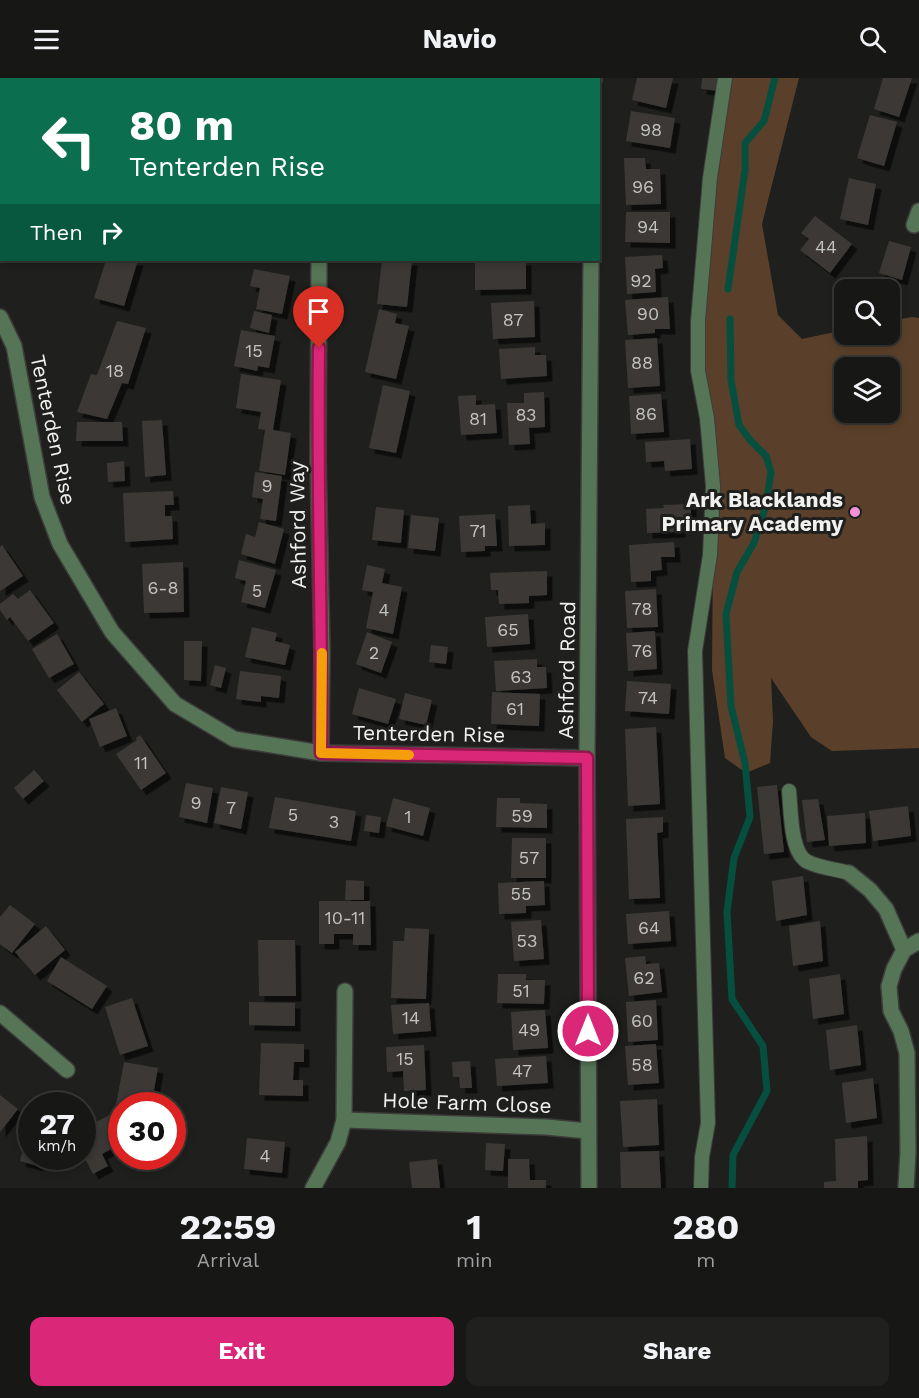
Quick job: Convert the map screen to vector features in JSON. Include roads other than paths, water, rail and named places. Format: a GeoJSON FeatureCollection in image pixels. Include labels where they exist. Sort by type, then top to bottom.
{"type":"FeatureCollection","features":[{"type":"Feature","properties":{"kind":"street","name":"Ashford Way"},"geometry":{"type":"LineString","coordinates":[[319,261],[318,460],[322,651],[321,753]]}},
{"type":"Feature","properties":{"kind":"street","name":"Ashford Road"},"geometry":{"type":"LineString","coordinates":[[589,1188],[587,758],[591,261]]}},
{"type":"Feature","properties":{"kind":"street","name":"Tenterden Rise"},"geometry":{"type":"LineString","coordinates":[[0,317],[14,346],[42,497],[60,544],[112,632],[175,704],[234,740],[321,753],[587,758]]}},
{"type":"Feature","properties":{"kind":"street"},"geometry":{"type":"LineString","coordinates":[[849,873],[870,890],[886,909],[904,950]]}},
{"type":"Feature","properties":{"kind":"street"},"geometry":{"type":"LineString","coordinates":[[910,1184],[913,1052],[891,1011],[889,986],[894,969],[904,950],[919,941]]}},
{"type":"Feature","properties":{"kind":"street"},"geometry":{"type":"LineString","coordinates":[[313,1188],[338,1143],[344,1120],[345,991]]}},
{"type":"Feature","properties":{"kind":"street"},"geometry":{"type":"LineString","coordinates":[[0,1012],[67,1070]]}},
{"type":"Feature","properties":{"kind":"street","name":"Hole Farm Close"},"geometry":{"type":"LineString","coordinates":[[344,1120],[546,1126],[588,1131]]}},
{"type":"Feature","properties":{"kind":"lane"},"geometry":{"type":"LineString","coordinates":[[701,1188],[702,1157],[708,1123],[695,651],[710,555],[713,486],[707,418],[698,370],[698,321],[710,178],[725,78]]}},
{"type":"Feature","properties":{"kind":"lane"},"geometry":{"type":"LineString","coordinates":[[789,791],[798,853],[808,863],[849,873]]}},
{"type":"Feature","properties":{"kind":"waterway"},"geometry":{"type":"LineString","coordinates":[[728,289],[745,170],[745,143],[764,121],[775,78]]}},
{"type":"Feature","properties":{"kind":"waterway"},"geometry":{"type":"LineString","coordinates":[[730,319],[731,380],[739,425],[766,456],[771,472],[766,505],[754,543],[737,572],[726,614],[731,706],[745,763],[750,817],[734,858],[727,912],[732,999],[763,1046],[767,1091],[733,1155],[732,1188]]}},
{"type":"Feature","properties":{"kind":"place","name":"Ark Blacklands Primary Academy"},"geometry":{"type":"Point","coordinates":[855,512]}}]}
